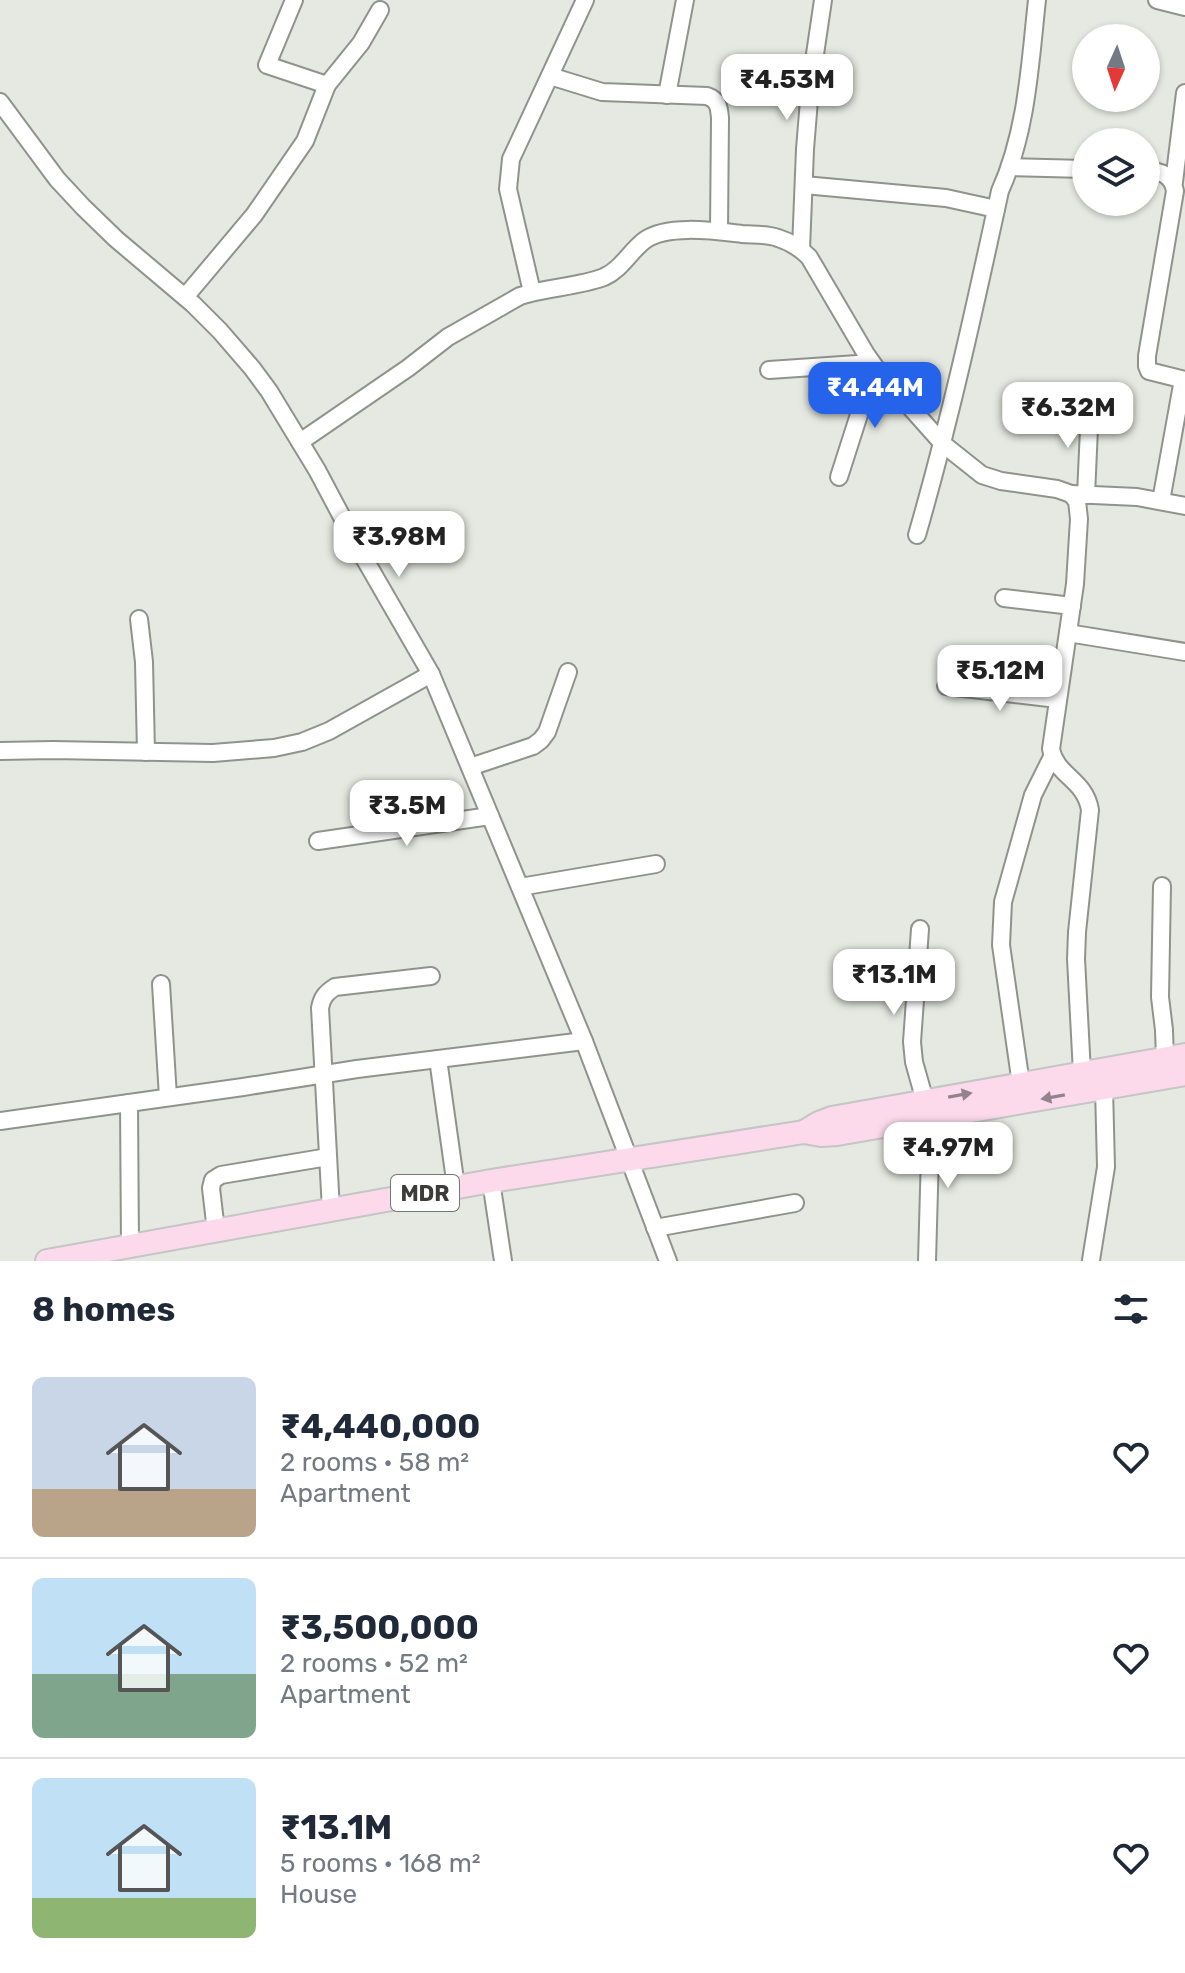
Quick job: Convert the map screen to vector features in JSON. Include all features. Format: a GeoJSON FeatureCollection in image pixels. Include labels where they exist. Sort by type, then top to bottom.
{"type":"FeatureCollection","features":[{"type":"Feature","properties":{"kind":"main road","name":"MDR"},"geometry":{"type":"LineString","coordinates":[[47,1261],[491,1181],[804,1132],[837,1134],[1021,1084],[1175,1057]]}},
{"type":"Feature","properties":{"kind":"main road","name":"MDR"},"geometry":{"type":"LineString","coordinates":[[928,1110],[1104,1088],[1185,1074]]}},
{"type":"Feature","properties":{"kind":"street"},"geometry":{"type":"LineString","coordinates":[[294,0],[267,65],[327,85]]}},
{"type":"Feature","properties":{"kind":"street"},"geometry":{"type":"LineString","coordinates":[[532,292],[508,189],[511,159],[585,0]]}},
{"type":"Feature","properties":{"kind":"street"},"geometry":{"type":"LineString","coordinates":[[667,95],[685,0]]}},
{"type":"Feature","properties":{"kind":"street"},"geometry":{"type":"LineString","coordinates":[[801,249],[810,88],[823,0]]}},
{"type":"Feature","properties":{"kind":"street"},"geometry":{"type":"LineString","coordinates":[[917,535],[975,313],[1000,191],[1022,125],[1037,0]]}},
{"type":"Feature","properties":{"kind":"street"},"geometry":{"type":"LineString","coordinates":[[1157,0],[1178,4]]}},
{"type":"Feature","properties":{"kind":"street"},"geometry":{"type":"LineString","coordinates":[[185,297],[254,215],[305,141],[327,85],[361,43],[380,10]]}},
{"type":"Feature","properties":{"kind":"street"},"geometry":{"type":"LineString","coordinates":[[550,76],[602,92],[707,96],[714,99],[720,118],[719,231]]}},
{"type":"Feature","properties":{"kind":"street"},"geometry":{"type":"LineString","coordinates":[[1161,501],[1181,418],[1182,385],[1185,380],[1149,371],[1147,356],[1175,191],[1185,93]]}},
{"type":"Feature","properties":{"kind":"street"},"geometry":{"type":"LineString","coordinates":[[0,102],[57,179],[83,207],[185,297],[252,368],[317,470],[431,674],[584,1041],[668,1261]]}},
{"type":"Feature","properties":{"kind":"street"},"geometry":{"type":"LineString","coordinates":[[1010,167],[1072,169]]}},
{"type":"Feature","properties":{"kind":"street"},"geometry":{"type":"LineString","coordinates":[[1160,173],[1166,174],[1174,182]]}},
{"type":"Feature","properties":{"kind":"street"},"geometry":{"type":"LineString","coordinates":[[804,185],[946,198],[996,209]]}},
{"type":"Feature","properties":{"kind":"street"},"geometry":{"type":"LineString","coordinates":[[300,442],[448,337],[520,296],[610,275],[645,240],[656,234],[719,231],[775,237],[801,249],[809,257],[875,367],[943,444],[982,475],[1079,494],[1137,497],[1185,506]]}},
{"type":"Feature","properties":{"kind":"street"},"geometry":{"type":"LineString","coordinates":[[769,370],[875,367]]}},
{"type":"Feature","properties":{"kind":"street"},"geometry":{"type":"LineString","coordinates":[[839,477],[875,367]]}},
{"type":"Feature","properties":{"kind":"street"},"geometry":{"type":"LineString","coordinates":[[1082,1073],[1076,959],[1090,810],[1088,798],[1058,766],[1051,749],[1072,606],[1079,519],[1077,501],[1090,406]]}},
{"type":"Feature","properties":{"kind":"street"},"geometry":{"type":"LineString","coordinates":[[1004,598],[1072,606]]}},
{"type":"Feature","properties":{"kind":"street"},"geometry":{"type":"LineString","coordinates":[[139,619],[144,662],[146,752]]}},
{"type":"Feature","properties":{"kind":"street"},"geometry":{"type":"LineString","coordinates":[[1068,633],[1185,652]]}},
{"type":"Feature","properties":{"kind":"street"},"geometry":{"type":"LineString","coordinates":[[470,767],[533,746],[541,740],[547,732],[568,672]]}},
{"type":"Feature","properties":{"kind":"street"},"geometry":{"type":"LineString","coordinates":[[0,751],[224,753],[274,748],[302,742],[329,731],[431,674]]}},
{"type":"Feature","properties":{"kind":"street"},"geometry":{"type":"LineString","coordinates":[[946,686],[1058,699]]}},
{"type":"Feature","properties":{"kind":"street"},"geometry":{"type":"LineString","coordinates":[[1021,1084],[1001,945],[1003,902],[1033,795],[1052,757]]}},
{"type":"Feature","properties":{"kind":"street"},"geometry":{"type":"LineString","coordinates":[[318,841],[490,816]]}},
{"type":"Feature","properties":{"kind":"street"},"geometry":{"type":"LineString","coordinates":[[520,887],[656,864]]}},
{"type":"Feature","properties":{"kind":"street"},"geometry":{"type":"LineString","coordinates":[[1162,886],[1161,1002],[1175,1057]]}},
{"type":"Feature","properties":{"kind":"street"},"geometry":{"type":"LineString","coordinates":[[920,929],[912,1042],[914,1062],[928,1110],[927,1261]]}},
{"type":"Feature","properties":{"kind":"street"},"geometry":{"type":"LineString","coordinates":[[331,1210],[320,1008],[322,998],[335,987],[431,976]]}},
{"type":"Feature","properties":{"kind":"street"},"geometry":{"type":"LineString","coordinates":[[161,984],[168,1097]]}},
{"type":"Feature","properties":{"kind":"street"},"geometry":{"type":"LineString","coordinates":[[0,1121],[323,1074],[584,1041]]}},
{"type":"Feature","properties":{"kind":"street"},"geometry":{"type":"LineString","coordinates":[[438,1059],[456,1187]]}},
{"type":"Feature","properties":{"kind":"street"},"geometry":{"type":"LineString","coordinates":[[1091,1260],[1106,1167],[1104,1088]]}},
{"type":"Feature","properties":{"kind":"street"},"geometry":{"type":"LineString","coordinates":[[129,1103],[130,1247]]}},
{"type":"Feature","properties":{"kind":"street"},"geometry":{"type":"LineString","coordinates":[[216,1231],[211,1188],[213,1180],[221,1175],[328,1157]]}},
{"type":"Feature","properties":{"kind":"street"},"geometry":{"type":"LineString","coordinates":[[491,1181],[503,1261]]}},
{"type":"Feature","properties":{"kind":"street"},"geometry":{"type":"LineString","coordinates":[[655,1228],[795,1203]]}}]}
